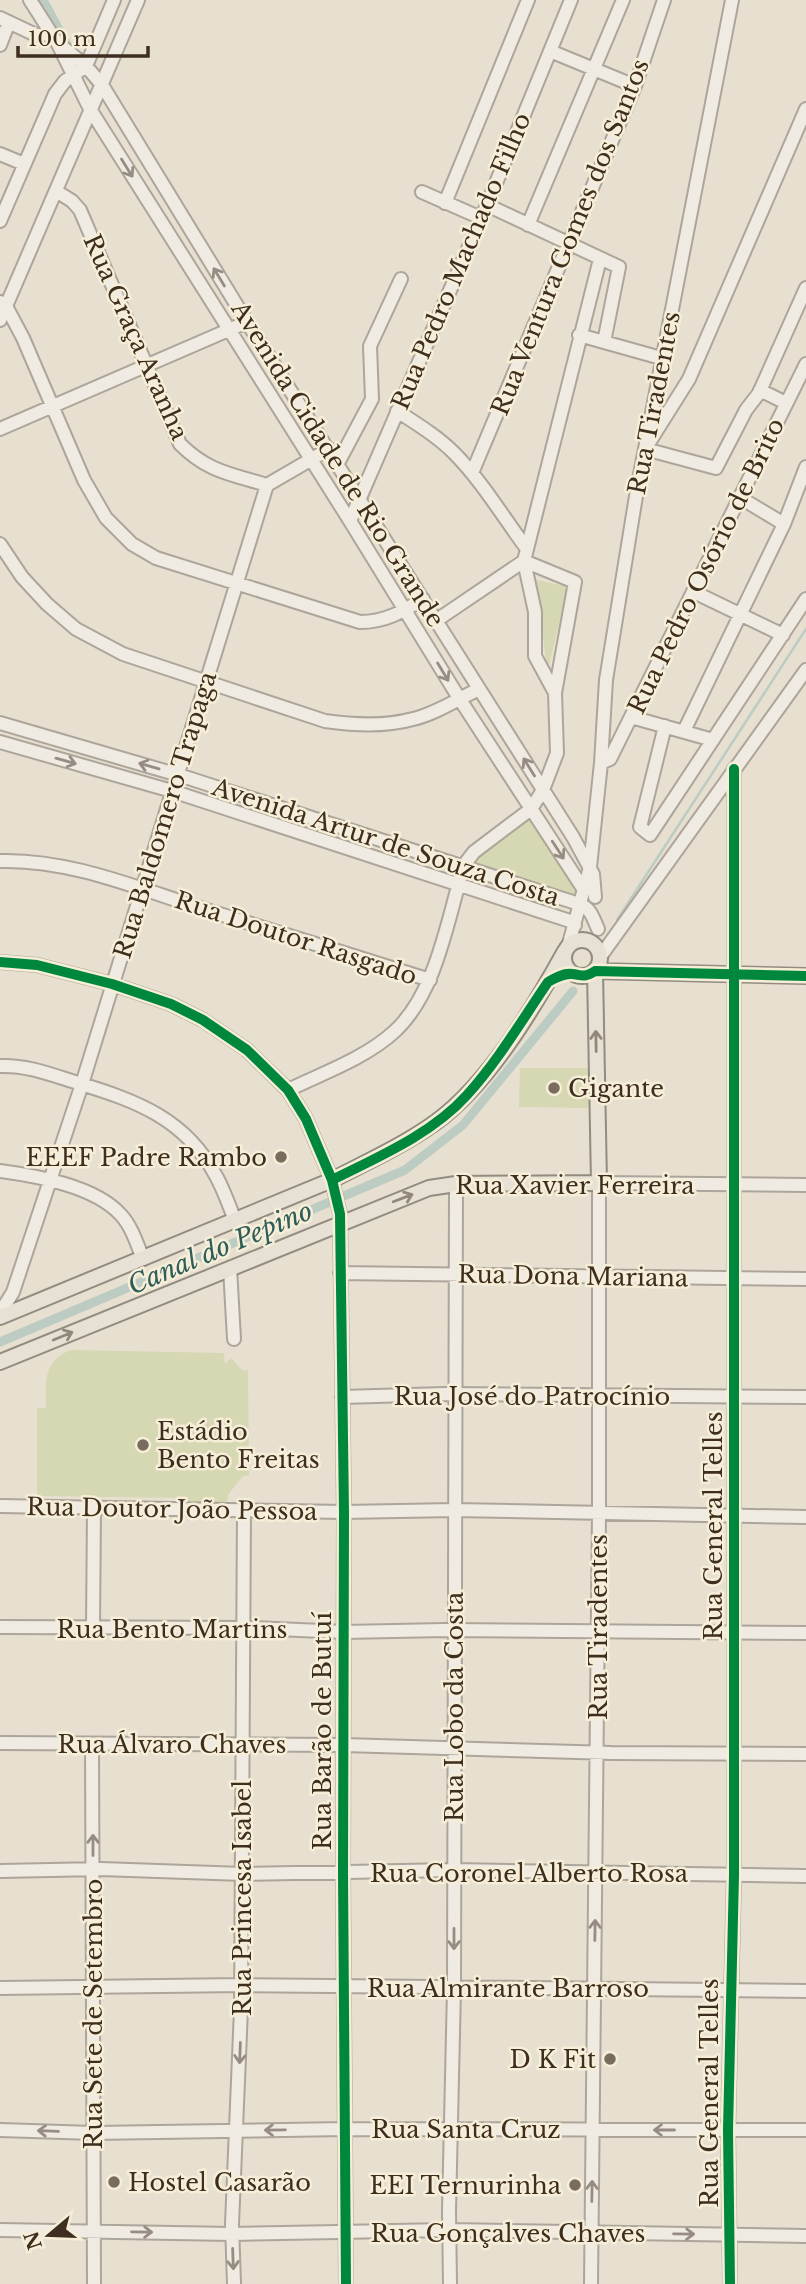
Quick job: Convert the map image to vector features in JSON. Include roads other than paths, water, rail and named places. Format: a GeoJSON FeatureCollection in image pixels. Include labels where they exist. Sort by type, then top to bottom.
{"type":"FeatureCollection","features":[{"type":"Feature","properties":{"kind":"main road"},"geometry":{"type":"LineString","coordinates":[[0,1315],[30,1306],[235,1220],[334,1186],[435,1123],[466,1097],[495,1061],[567,949],[583,940],[593,944],[598,961],[615,972],[806,976]]}},
{"type":"Feature","properties":{"kind":"main road"},"geometry":{"type":"LineString","coordinates":[[567,949],[564,961],[572,974],[586,976],[598,961]]}},
{"type":"Feature","properties":{"kind":"main road","name":"Rua Tiradentes"},"geometry":{"type":"LineString","coordinates":[[598,961],[599,1183]]}},
{"type":"Feature","properties":{"kind":"main road","name":"Rua Xavier Ferreira"},"geometry":{"type":"LineString","coordinates":[[0,1362],[230,1268],[340,1218],[429,1188],[456,1184],[599,1183]]}},
{"type":"Feature","properties":{"kind":"street","name":"Avenida Cidade de Rio Grande"},"geometry":{"type":"LineString","coordinates":[[30,0],[55,39],[90,109],[351,521],[459,698],[531,809],[590,893]]}},
{"type":"Feature","properties":{"kind":"street"},"geometry":{"type":"LineString","coordinates":[[0,221],[55,94],[60,86],[86,66],[114,0]]}},
{"type":"Feature","properties":{"kind":"street"},"geometry":{"type":"LineString","coordinates":[[0,320],[3,304],[138,0]]}},
{"type":"Feature","properties":{"kind":"street"},"geometry":{"type":"LineString","coordinates":[[445,203],[528,0]]}},
{"type":"Feature","properties":{"kind":"street","name":"Rua Pedro Machado Filho"},"geometry":{"type":"LineString","coordinates":[[351,521],[487,205],[571,0]]}},
{"type":"Feature","properties":{"kind":"street"},"geometry":{"type":"LineString","coordinates":[[528,226],[623,0]]}},
{"type":"Feature","properties":{"kind":"street","name":"Rua Ventura Gomes dos Santos"},"geometry":{"type":"LineString","coordinates":[[472,473],[635,86],[664,0]]}},
{"type":"Feature","properties":{"kind":"street","name":"Rua Tiradentes"},"geometry":{"type":"LineString","coordinates":[[598,961],[597,929],[590,893],[606,680],[661,358],[732,0]]}},
{"type":"Feature","properties":{"kind":"street"},"geometry":{"type":"LineString","coordinates":[[0,45],[5,20],[36,35],[55,39]]}},
{"type":"Feature","properties":{"kind":"street","name":"Avenida Cidade de Rio Grande"},"geometry":{"type":"LineString","coordinates":[[55,39],[86,66],[102,85],[129,128],[247,323],[573,837],[590,867],[590,893]]}},
{"type":"Feature","properties":{"kind":"street"},"geometry":{"type":"LineString","coordinates":[[550,51],[635,86]]}},
{"type":"Feature","properties":{"kind":"street"},"geometry":{"type":"LineString","coordinates":[[806,109],[690,379],[645,449],[716,468],[760,390],[806,288]]}},
{"type":"Feature","properties":{"kind":"street"},"geometry":{"type":"LineString","coordinates":[[110,139],[129,128]]}},
{"type":"Feature","properties":{"kind":"street"},"geometry":{"type":"LineString","coordinates":[[0,154],[24,164]]}},
{"type":"Feature","properties":{"kind":"street","name":"Rua Graça Aranha"},"geometry":{"type":"LineString","coordinates":[[55,191],[72,201],[80,210],[180,444],[196,460],[211,468],[267,485]]}},
{"type":"Feature","properties":{"kind":"street"},"geometry":{"type":"LineString","coordinates":[[422,192],[481,218]]}},
{"type":"Feature","properties":{"kind":"street"},"geometry":{"type":"LineString","coordinates":[[487,205],[619,267],[604,342]]}},
{"type":"Feature","properties":{"kind":"street"},"geometry":{"type":"LineString","coordinates":[[437,620],[525,555],[600,259]]}},
{"type":"Feature","properties":{"kind":"street"},"geometry":{"type":"LineString","coordinates":[[338,463],[372,399],[370,346],[401,279]]}},
{"type":"Feature","properties":{"kind":"street"},"geometry":{"type":"LineString","coordinates":[[3,304],[52,405],[84,481],[106,517],[132,544],[156,558],[360,622],[377,622],[422,599]]}},
{"type":"Feature","properties":{"kind":"street"},"geometry":{"type":"LineString","coordinates":[[0,429],[247,323]]}},
{"type":"Feature","properties":{"kind":"street"},"geometry":{"type":"LineString","coordinates":[[579,335],[661,358]]}},
{"type":"Feature","properties":{"kind":"street","name":"Rua Pedro Osório de Brito"},"geometry":{"type":"LineString","coordinates":[[601,763],[610,759],[806,364]]}},
{"type":"Feature","properties":{"kind":"street"},"geometry":{"type":"LineString","coordinates":[[760,390],[786,403]]}},
{"type":"Feature","properties":{"kind":"street"},"geometry":{"type":"LineString","coordinates":[[397,411],[433,435],[472,473],[525,555],[535,612],[535,656],[555,692]]}},
{"type":"Feature","properties":{"kind":"street"},"geometry":{"type":"LineString","coordinates":[[267,485],[328,449]]}},
{"type":"Feature","properties":{"kind":"street"},"geometry":{"type":"LineString","coordinates":[[684,731],[801,492],[806,467]]}},
{"type":"Feature","properties":{"kind":"street","name":"Rua Baldomero Trapaga"},"geometry":{"type":"LineString","coordinates":[[0,1315],[13,1292],[82,1084],[267,485]]}},
{"type":"Feature","properties":{"kind":"street"},"geometry":{"type":"LineString","coordinates":[[739,497],[784,524]]}},
{"type":"Feature","properties":{"kind":"street"},"geometry":{"type":"LineString","coordinates":[[0,544],[22,577],[47,604],[76,629],[123,654],[325,721],[355,725],[415,719],[479,689]]}},
{"type":"Feature","properties":{"kind":"street"},"geometry":{"type":"LineString","coordinates":[[288,1090],[359,1054],[396,1030],[430,980],[464,865],[474,852],[531,809],[543,790],[557,753],[555,692],[575,582],[525,555]]}},
{"type":"Feature","properties":{"kind":"street"},"geometry":{"type":"LineString","coordinates":[[694,592],[783,635]]}},
{"type":"Feature","properties":{"kind":"street"},"geometry":{"type":"LineString","coordinates":[[665,726],[640,827],[650,835],[806,599]]}},
{"type":"Feature","properties":{"kind":"street"},"geometry":{"type":"LineString","coordinates":[[598,961],[806,670]]}},
{"type":"Feature","properties":{"kind":"street"},"geometry":{"type":"LineString","coordinates":[[631,717],[713,740]]}},
{"type":"Feature","properties":{"kind":"street","name":"Avenida Artur de Souza Costa"},"geometry":{"type":"LineString","coordinates":[[0,723],[319,819],[587,906],[597,929]]}},
{"type":"Feature","properties":{"kind":"street","name":"Avenida Artur de Souza Costa"},"geometry":{"type":"LineString","coordinates":[[0,742],[172,791],[570,921],[575,925]]}},
{"type":"Feature","properties":{"kind":"street","name":"Rua General Telles"},"geometry":{"type":"LineString","coordinates":[[730,2284],[728,2130],[734,1875],[734,769]]}},
{"type":"Feature","properties":{"kind":"street","name":"Rua Tiradentes"},"geometry":{"type":"LineString","coordinates":[[590,867],[597,810]]}},
{"type":"Feature","properties":{"kind":"street"},"geometry":{"type":"LineString","coordinates":[[313,838],[319,819]]}},
{"type":"Feature","properties":{"kind":"street"},"geometry":{"type":"LineString","coordinates":[[573,837],[588,842],[594,835]]}},
{"type":"Feature","properties":{"kind":"street","name":"Rua Doutor Rasgado"},"geometry":{"type":"LineString","coordinates":[[0,861],[19,860],[59,866],[142,889],[430,980]]}},
{"type":"Feature","properties":{"kind":"street","name":"Rua Tiradentes"},"geometry":{"type":"LineString","coordinates":[[567,949],[579,904],[590,893]]}},
{"type":"Feature","properties":{"kind":"street","name":"Rua Barão de Butuí"},"geometry":{"type":"LineString","coordinates":[[0,962],[37,965],[112,984],[171,1004],[203,1020],[247,1050],[288,1090],[306,1119],[334,1186],[340,1218],[344,1512],[346,2284]]}},
{"type":"Feature","properties":{"kind":"street"},"geometry":{"type":"LineString","coordinates":[[0,1066],[19,1066],[114,1094],[147,1108],[177,1126],[199,1149],[216,1176],[235,1220]]}},
{"type":"Feature","properties":{"kind":"street"},"geometry":{"type":"LineString","coordinates":[[0,1171],[50,1180],[108,1203],[121,1214],[131,1228],[143,1259]]}},
{"type":"Feature","properties":{"kind":"street","name":"Rua Tiradentes"},"geometry":{"type":"LineString","coordinates":[[591,2284],[599,1514],[599,1183]]}},
{"type":"Feature","properties":{"kind":"street","name":"Rua Xavier Ferreira"},"geometry":{"type":"LineString","coordinates":[[599,1183],[806,1185]]}},
{"type":"Feature","properties":{"kind":"street","name":"Rua Lobo da Costa"},"geometry":{"type":"LineString","coordinates":[[450,2284],[456,1630],[456,1184]]}},
{"type":"Feature","properties":{"kind":"street"},"geometry":{"type":"LineString","coordinates":[[230,1268],[234,1339]]}},
{"type":"Feature","properties":{"kind":"street","name":"Rua Dona Mariana"},"geometry":{"type":"LineString","coordinates":[[340,1273],[806,1279]]}},
{"type":"Feature","properties":{"kind":"street"},"geometry":{"type":"LineString","coordinates":[[13,1292],[21,1306],[30,1306]]}},
{"type":"Feature","properties":{"kind":"street","name":"Rua José do Patrocínio"},"geometry":{"type":"LineString","coordinates":[[342,1397],[454,1394],[806,1397]]}},
{"type":"Feature","properties":{"kind":"street","name":"Rua Doutor João Pessoa"},"geometry":{"type":"LineString","coordinates":[[0,1507],[344,1512],[454,1510],[806,1517]]}},
{"type":"Feature","properties":{"kind":"street"},"geometry":{"type":"LineString","coordinates":[[93,1629],[94,1507]]}},
{"type":"Feature","properties":{"kind":"street","name":"Rua Princesa Isabel"},"geometry":{"type":"LineString","coordinates":[[234,2284],[232,2234],[242,1985],[244,1511]]}},
{"type":"Feature","properties":{"kind":"street","name":"Rua Bento Martins"},"geometry":{"type":"LineString","coordinates":[[0,1627],[243,1628],[344,1632],[456,1630],[806,1633]]}},
{"type":"Feature","properties":{"kind":"street","name":"Rua Álvaro Chaves"},"geometry":{"type":"LineString","coordinates":[[0,1743],[344,1745],[597,1753],[806,1754]]}},
{"type":"Feature","properties":{"kind":"street","name":"Rua Sete de Setembro"},"geometry":{"type":"LineString","coordinates":[[92,1744],[94,2284]]}},
{"type":"Feature","properties":{"kind":"street","name":"Rua Coronel Alberto Rosa"},"geometry":{"type":"LineString","coordinates":[[0,1871],[93,1869],[243,1874],[454,1870],[806,1876]]}},
{"type":"Feature","properties":{"kind":"street","name":"Rua Almirante Barroso"},"geometry":{"type":"LineString","coordinates":[[0,1988],[242,1985],[806,1991]]}},
{"type":"Feature","properties":{"kind":"street","name":"Rua Santa Cruz"},"geometry":{"type":"LineString","coordinates":[[0,2130],[94,2133],[344,2129],[806,2130]]}},
{"type":"Feature","properties":{"kind":"street","name":"Rua Gonçalves Chaves"},"geometry":{"type":"LineString","coordinates":[[0,2230],[232,2234],[449,2230],[806,2236]]}},
{"type":"Feature","properties":{"kind":"waterway"},"geometry":{"type":"LineString","coordinates":[[43,0],[71,52]]}},
{"type":"Feature","properties":{"kind":"waterway","name":"Canal do Pepino"},"geometry":{"type":"LineString","coordinates":[[617,920],[806,629]]}},
{"type":"Feature","properties":{"kind":"waterway","name":"Canal do Pepino"},"geometry":{"type":"LineString","coordinates":[[0,1342],[405,1170],[463,1125],[573,991]]}},
{"type":"Feature","properties":{"kind":"place","name":"Gigante"},"geometry":{"type":"Point","coordinates":[554,1088]}},
{"type":"Feature","properties":{"kind":"place","name":"EEEF Padre Rambo"},"geometry":{"type":"Point","coordinates":[281,1157]}},
{"type":"Feature","properties":{"kind":"place","name":"Estádio Bento Freitas"},"geometry":{"type":"Point","coordinates":[143,1445]}},
{"type":"Feature","properties":{"kind":"place","name":"D K Fit"},"geometry":{"type":"Point","coordinates":[610,2059]}},
{"type":"Feature","properties":{"kind":"place","name":"Hostel Casarão"},"geometry":{"type":"Point","coordinates":[114,2182]}},
{"type":"Feature","properties":{"kind":"place","name":"EEI Ternurinha"},"geometry":{"type":"Point","coordinates":[575,2185]}}]}
